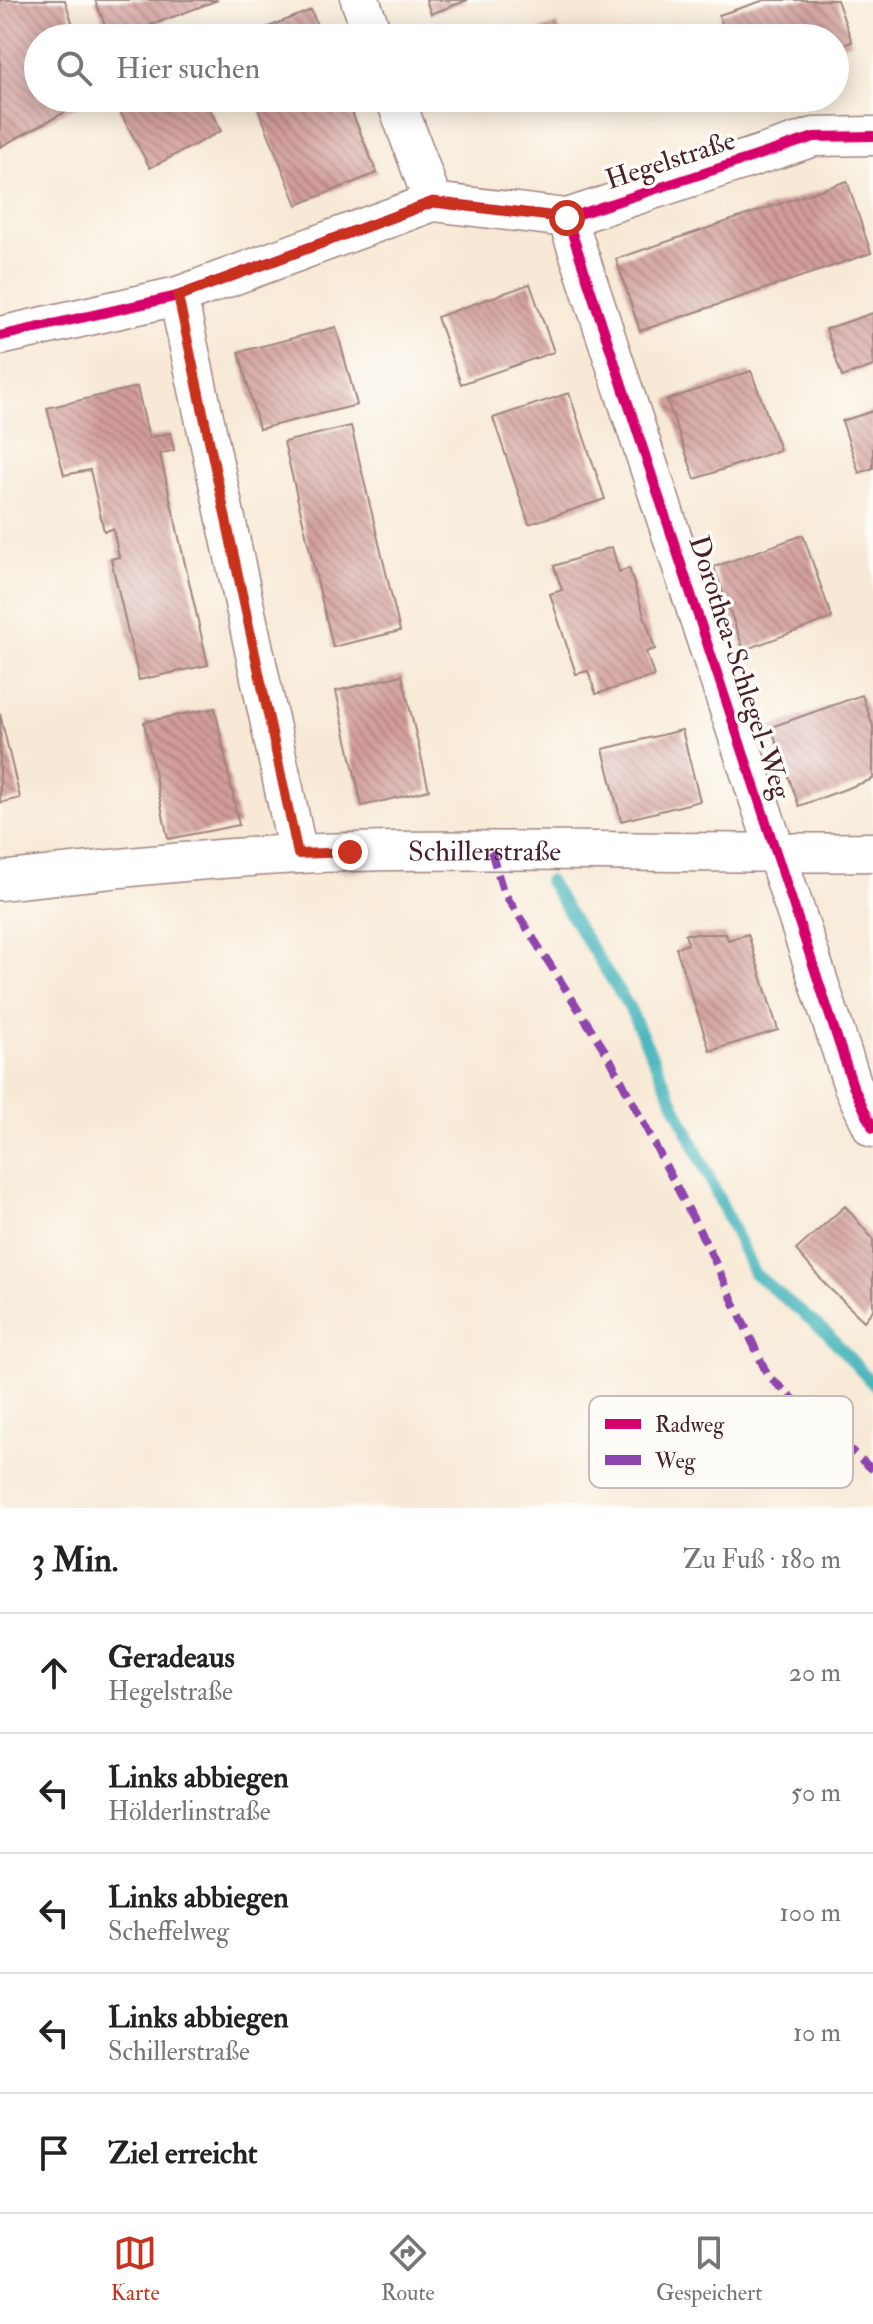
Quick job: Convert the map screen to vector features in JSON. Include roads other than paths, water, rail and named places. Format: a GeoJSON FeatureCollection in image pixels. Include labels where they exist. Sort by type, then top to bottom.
{"type":"FeatureCollection","features":[{"type":"Feature","properties":{"kind":"street"},"geometry":{"type":"LineString","coordinates":[[360,0],[369,24]]}},
{"type":"Feature","properties":{"kind":"street"},"geometry":{"type":"LineString","coordinates":[[0,336],[178,296],[433,202],[400,112]]}},
{"type":"Feature","properties":{"kind":"street","name":"Hegelstraße"},"geometry":{"type":"LineString","coordinates":[[433,202],[567,218],[814,137],[873,137]]}},
{"type":"Feature","properties":{"kind":"street","name":"Dorothea-Schlegel-Weg"},"geometry":{"type":"LineString","coordinates":[[567,218],[853,1086],[873,1128]]}},
{"type":"Feature","properties":{"kind":"street"},"geometry":{"type":"LineString","coordinates":[[178,296],[298,854]]}},
{"type":"Feature","properties":{"kind":"street","name":"Schillerstraße"},"geometry":{"type":"LineString","coordinates":[[0,881],[298,854],[460,851],[873,852]]}},
{"type":"Feature","properties":{"kind":"waterway"},"geometry":{"type":"LineString","coordinates":[[549,881],[629,1007],[754,1273],[829,1335],[873,1384]]}}]}
